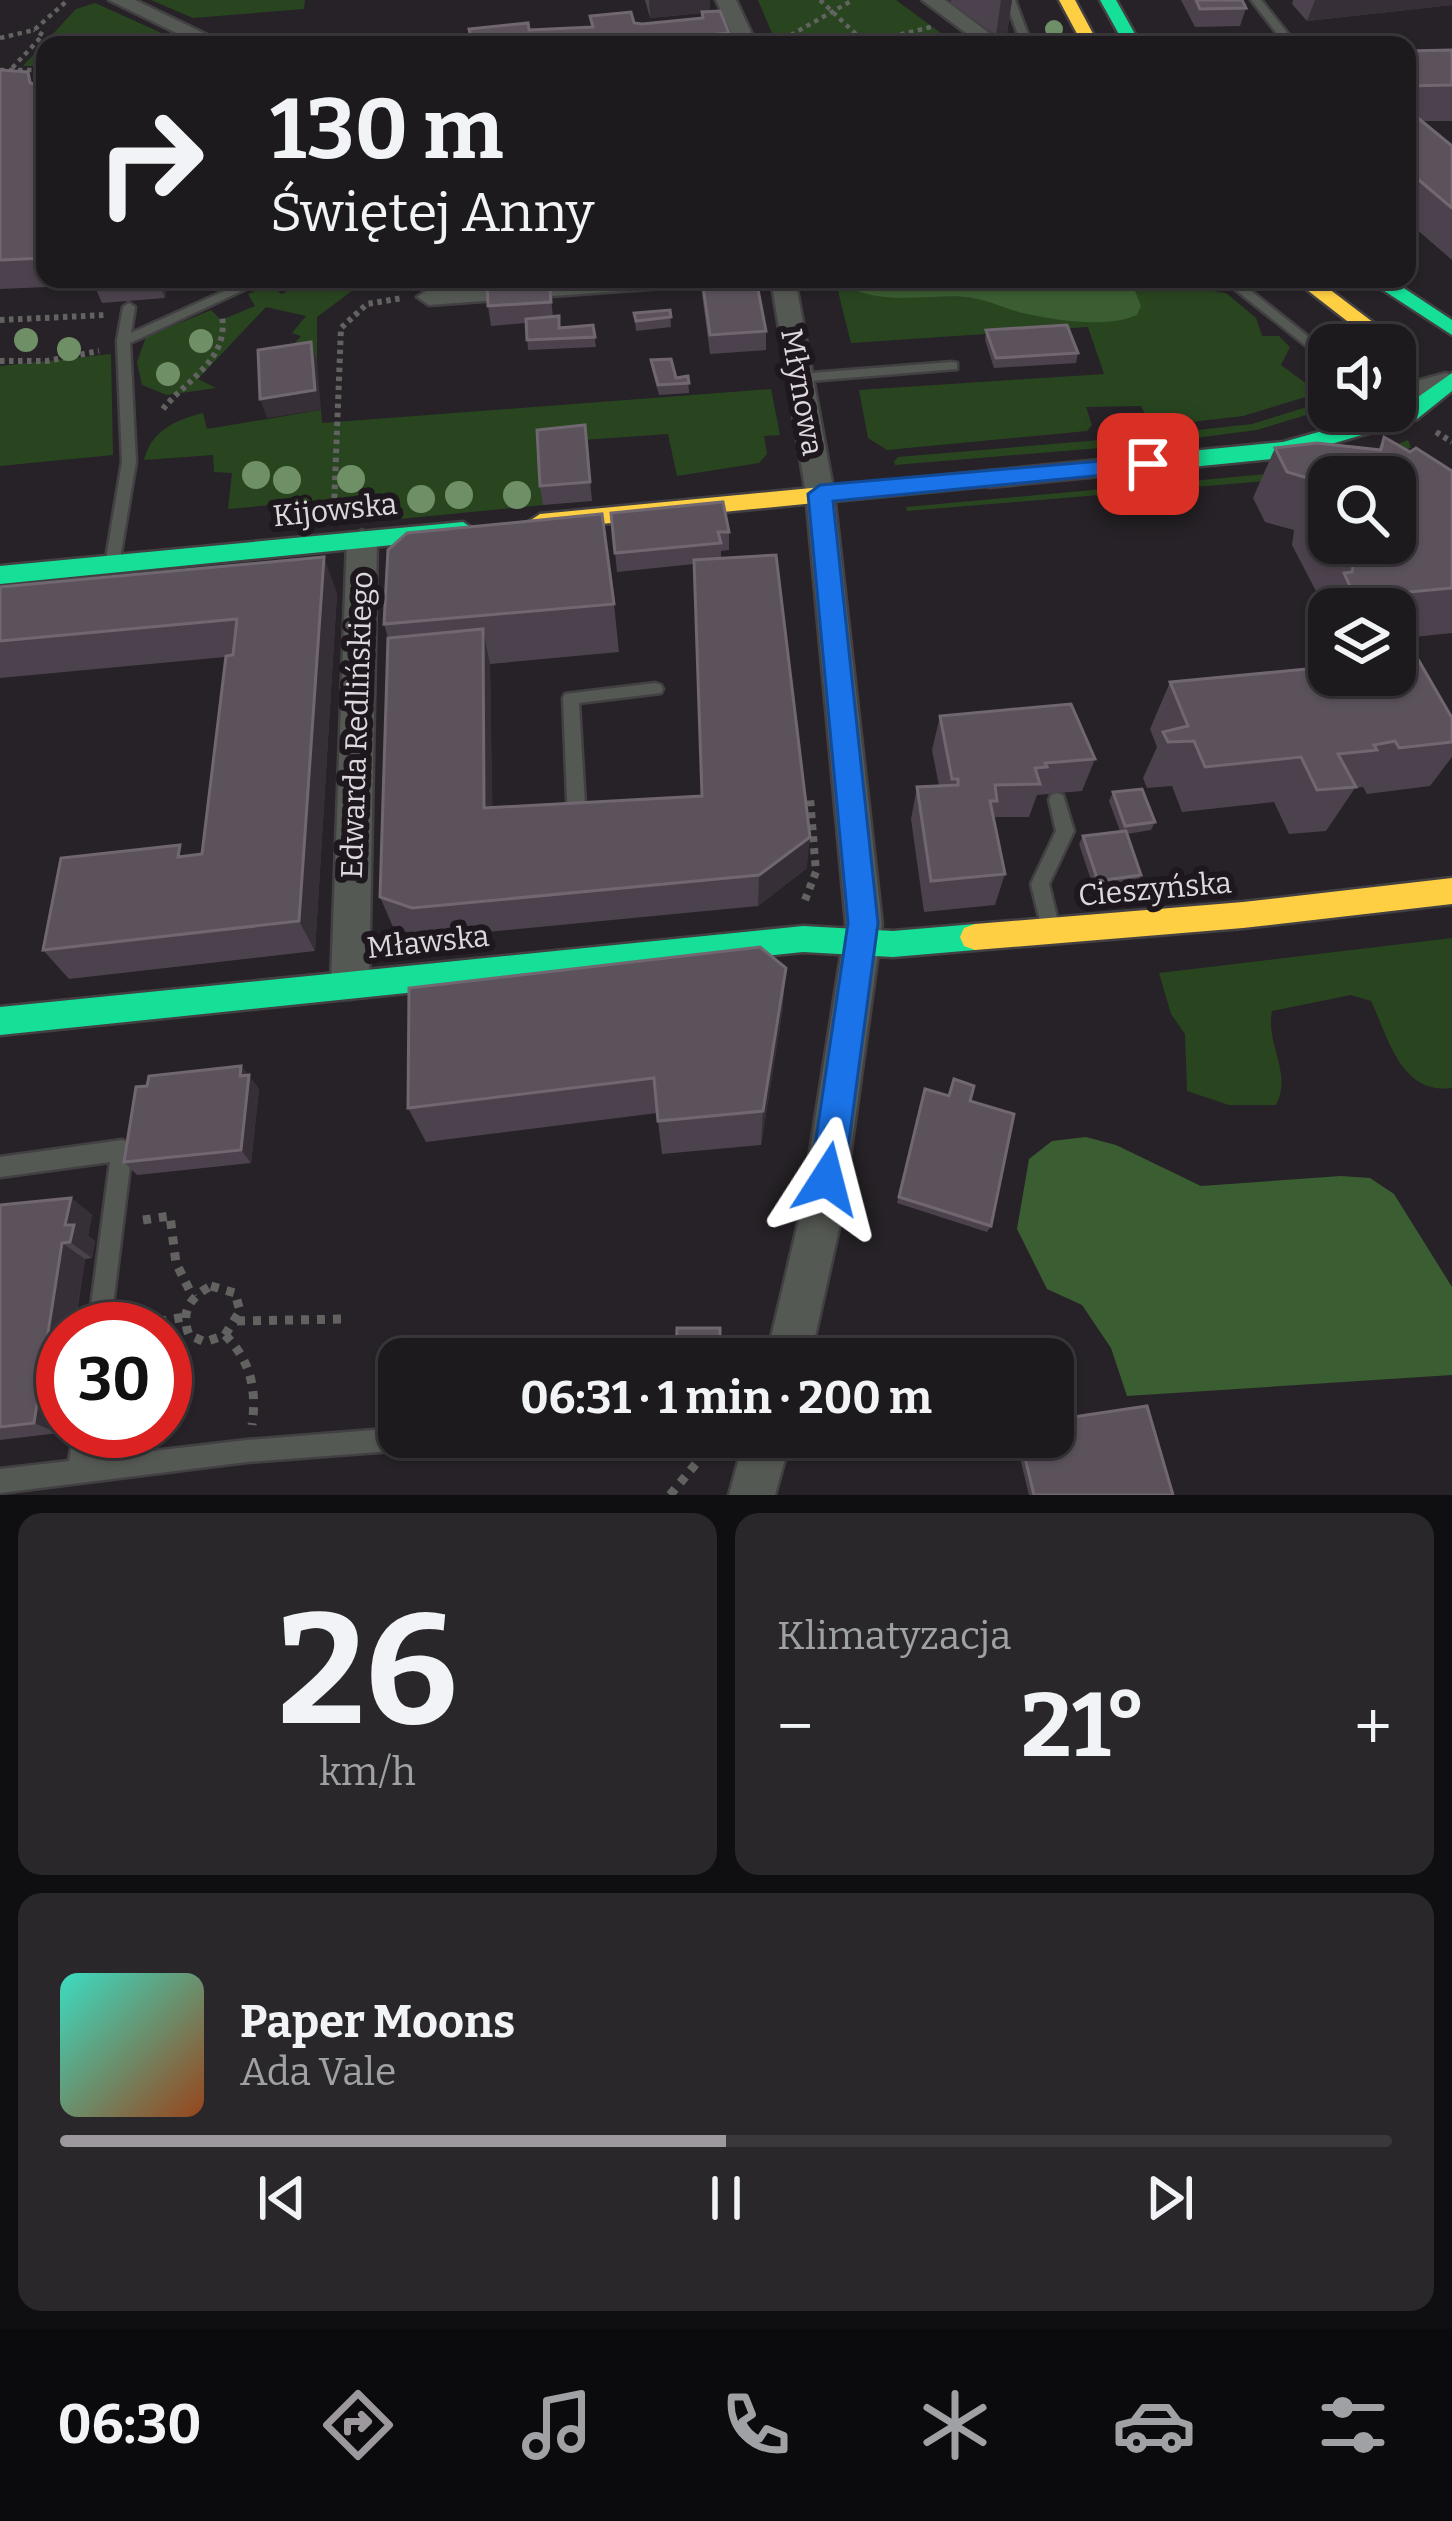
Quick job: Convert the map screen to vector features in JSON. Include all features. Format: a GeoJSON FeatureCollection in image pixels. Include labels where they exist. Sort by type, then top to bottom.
{"type":"FeatureCollection","features":[{"type":"Feature","properties":{"kind":"street"},"geometry":{"type":"LineString","coordinates":[[119,0],[198,36]]}},
{"type":"Feature","properties":{"kind":"street"},"geometry":{"type":"LineString","coordinates":[[726,0],[743,36]]}},
{"type":"Feature","properties":{"kind":"street"},"geometry":{"type":"LineString","coordinates":[[932,0],[982,36]]}},
{"type":"Feature","properties":{"kind":"street"},"geometry":{"type":"LineString","coordinates":[[1067,0],[1086,36]]}},
{"type":"Feature","properties":{"kind":"street"},"geometry":{"type":"LineString","coordinates":[[1108,0],[1127,36]]}},
{"type":"Feature","properties":{"kind":"street"},"geometry":{"type":"LineString","coordinates":[[429,297],[559,288]]}},
{"type":"Feature","properties":{"kind":"street","name":"Młynowa"},"geometry":{"type":"LineString","coordinates":[[784,288],[820,494],[860,872],[862,942],[821,1215],[793,1338]]}},
{"type":"Feature","properties":{"kind":"street"},"geometry":{"type":"LineString","coordinates":[[1315,288],[1363,324]]}},
{"type":"Feature","properties":{"kind":"street"},"geometry":{"type":"LineString","coordinates":[[1390,288],[1452,329]]}},
{"type":"Feature","properties":{"kind":"street"},"geometry":{"type":"LineString","coordinates":[[1416,361],[1450,383]]}},
{"type":"Feature","properties":{"kind":"street"},"geometry":{"type":"LineString","coordinates":[[1416,391],[1450,383]]}},
{"type":"Feature","properties":{"kind":"street","name":"Kijowska"},"geometry":{"type":"LineString","coordinates":[[1416,408],[1450,383]]}},
{"type":"Feature","properties":{"kind":"street","name":"Kijowska"},"geometry":{"type":"LineString","coordinates":[[0,575],[1283,450],[1330,432]]}},
{"type":"Feature","properties":{"kind":"street","name":"Edwarda Redlińskiego"},"geometry":{"type":"LineString","coordinates":[[350,982],[362,541]]}},
{"type":"Feature","properties":{"kind":"street","name":"Cieszyńska"},"geometry":{"type":"LineString","coordinates":[[862,942],[1051,931],[1452,891]]}},
{"type":"Feature","properties":{"kind":"street","name":"Mławska"},"geometry":{"type":"LineString","coordinates":[[0,1022],[582,951],[803,939],[862,942]]}},
{"type":"Feature","properties":{"kind":"street"},"geometry":{"type":"LineString","coordinates":[[752,1495],[758,1458]]}},
{"type":"Feature","properties":{"kind":"lane"},"geometry":{"type":"LineString","coordinates":[[1010,0],[1024,36]]}},
{"type":"Feature","properties":{"kind":"lane"},"geometry":{"type":"LineString","coordinates":[[1256,0],[1284,36]]}},
{"type":"Feature","properties":{"kind":"lane"},"geometry":{"type":"LineString","coordinates":[[123,341],[241,288]]}},
{"type":"Feature","properties":{"kind":"lane"},"geometry":{"type":"LineString","coordinates":[[1239,288],[1308,344]]}},
{"type":"Feature","properties":{"kind":"lane"},"geometry":{"type":"LineString","coordinates":[[112,565],[129,462],[123,341],[128,310]]}},
{"type":"Feature","properties":{"kind":"lane"},"geometry":{"type":"LineString","coordinates":[[798,378],[952,367]]}},
{"type":"Feature","properties":{"kind":"lane"},"geometry":{"type":"LineString","coordinates":[[577,835],[571,698],[655,688]]}},
{"type":"Feature","properties":{"kind":"lane"},"geometry":{"type":"LineString","coordinates":[[1051,931],[1040,884],[1065,831],[1058,800]]}},
{"type":"Feature","properties":{"kind":"lane"},"geometry":{"type":"LineString","coordinates":[[0,1167],[122,1150],[103,1302]]}},
{"type":"Feature","properties":{"kind":"lane"},"geometry":{"type":"LineString","coordinates":[[0,1481],[248,1451],[378,1441]]}},
{"type":"Feature","properties":{"kind":"lane"},"geometry":{"type":"LineString","coordinates":[[79,1473],[81,1458]]}},
{"type":"Feature","properties":{"kind":"path"},"geometry":{"type":"LineString","coordinates":[[0,38],[34,30],[68,0]]}},
{"type":"Feature","properties":{"kind":"path"},"geometry":{"type":"LineString","coordinates":[[820,0],[858,36]]}},
{"type":"Feature","properties":{"kind":"path"},"geometry":{"type":"LineString","coordinates":[[790,36],[853,0]]}},
{"type":"Feature","properties":{"kind":"path"},"geometry":{"type":"LineString","coordinates":[[899,36],[938,26]]}},
{"type":"Feature","properties":{"kind":"path"},"geometry":{"type":"LineString","coordinates":[[34,30],[42,36]]}},
{"type":"Feature","properties":{"kind":"path"},"geometry":{"type":"LineString","coordinates":[[0,81],[36,42]]}},
{"type":"Feature","properties":{"kind":"path"},"geometry":{"type":"LineString","coordinates":[[0,70],[36,70]]}},
{"type":"Feature","properties":{"kind":"path"},"geometry":{"type":"LineString","coordinates":[[334,507],[341,328],[367,304],[429,297]]}},
{"type":"Feature","properties":{"kind":"path"},"geometry":{"type":"LineString","coordinates":[[0,320],[128,310]]}},
{"type":"Feature","properties":{"kind":"path"},"geometry":{"type":"LineString","coordinates":[[163,409],[220,352],[225,329]]}},
{"type":"Feature","properties":{"kind":"path"},"geometry":{"type":"LineString","coordinates":[[0,361],[47,361],[123,341]]}},
{"type":"Feature","properties":{"kind":"path"},"geometry":{"type":"LineString","coordinates":[[113,1224],[170,1216],[176,1263],[193,1297]]}},
{"type":"Feature","properties":{"kind":"path"},"geometry":{"type":"LineString","coordinates":[[191,1302],[211,1286],[229,1287],[239,1301],[237,1321],[225,1335],[215,1340],[192,1337]]}},
{"type":"Feature","properties":{"kind":"path"},"geometry":{"type":"LineString","coordinates":[[237,1321],[346,1318]]}},
{"type":"Feature","properties":{"kind":"path"},"geometry":{"type":"LineString","coordinates":[[225,1335],[242,1350],[251,1372],[256,1407],[248,1451]]}},
{"type":"Feature","properties":{"kind":"path"},"geometry":{"type":"LineString","coordinates":[[670,1495],[701,1458]]}},
{"type":"Feature","properties":{"kind":"green space"},"geometry":{"type":"Polygon","coordinates":[[[151,0],[305,0],[304,9],[193,18],[151,0]]]}},
{"type":"Feature","properties":{"kind":"green space"},"geometry":{"type":"Polygon","coordinates":[[[758,0],[896,0],[945,36],[773,36],[758,0]]]}},
{"type":"Feature","properties":{"kind":"green space"},"geometry":{"type":"Polygon","coordinates":[[[95,3],[166,36],[51,36],[76,9],[95,3]]]}},
{"type":"Feature","properties":{"kind":"green space"},"geometry":{"type":"Polygon","coordinates":[[[36,52],[36,66],[23,66],[36,52]]]}},
{"type":"Feature","properties":{"kind":"green space"},"geometry":{"type":"Polygon","coordinates":[[[261,288],[282,294],[292,288],[356,288],[317,317],[317,361],[293,365],[290,348],[301,336],[292,333],[306,316],[266,307],[198,379],[216,388],[167,395],[142,385],[137,362],[146,337],[211,310],[221,320],[255,306],[248,294],[261,288]]]}},
{"type":"Feature","properties":{"kind":"green space"},"geometry":{"type":"Polygon","coordinates":[[[837,288],[984,299],[1094,322],[1137,314],[1127,288],[1211,288],[1226,293],[1256,318],[1262,336],[1279,336],[1290,347],[1281,365],[1308,385],[1308,396],[1243,416],[1157,426],[1148,421],[1141,406],[1086,407],[1092,425],[1087,431],[887,450],[868,438],[859,390],[1104,374],[1088,327],[851,343],[837,288]]]}},
{"type":"Feature","properties":{"kind":"green space"},"geometry":{"type":"Polygon","coordinates":[[[851,288],[1126,288],[1135,291],[1141,306],[1137,315],[1125,319],[1068,321],[972,298],[866,294],[851,288]]]}},
{"type":"Feature","properties":{"kind":"green space"},"geometry":{"type":"Polygon","coordinates":[[[111,354],[113,455],[0,466],[0,366],[111,354]]]}},
{"type":"Feature","properties":{"kind":"green space"},"geometry":{"type":"Polygon","coordinates":[[[771,389],[780,435],[764,436],[767,454],[759,463],[677,476],[668,434],[540,443],[543,505],[389,520],[389,494],[228,509],[232,473],[214,472],[213,455],[144,460],[152,441],[166,428],[203,413],[207,429],[321,410],[322,423],[771,389]]]}},
{"type":"Feature","properties":{"kind":"green space"},"geometry":{"type":"Polygon","coordinates":[[[1308,407],[1308,414],[1257,430],[1149,444],[1142,436],[1252,424],[1308,407]]]}},
{"type":"Feature","properties":{"kind":"green space"},"geometry":{"type":"Polygon","coordinates":[[[1112,439],[1112,447],[894,462],[898,457],[1112,439]]]}},
{"type":"Feature","properties":{"kind":"green space"},"geometry":{"type":"Polygon","coordinates":[[[1408,440],[1411,448],[1365,456],[1408,440]]]}},
{"type":"Feature","properties":{"kind":"green space"},"geometry":{"type":"Polygon","coordinates":[[[1308,468],[1308,475],[1291,479],[907,511],[906,507],[1308,468]]]}},
{"type":"Feature","properties":{"kind":"green space"},"geometry":{"type":"Polygon","coordinates":[[[1452,938],[1452,1088],[1435,1088],[1409,1074],[1371,1001],[1351,995],[1272,1011],[1282,1081],[1276,1105],[1229,1105],[1187,1091],[1185,1034],[1171,1014],[1159,973],[1452,938]]]}},
{"type":"Feature","properties":{"kind":"green space"},"geometry":{"type":"Polygon","coordinates":[[[1086,1137],[1116,1145],[1201,1186],[1370,1178],[1394,1194],[1452,1287],[1452,1375],[1127,1396],[1111,1348],[1082,1305],[1047,1289],[1017,1229],[1029,1159],[1052,1141],[1086,1137]]]}},
{"type":"Feature","properties":{"kind":"building"},"geometry":{"type":"Polygon","coordinates":[[[1196,0],[1242,0],[1246,8],[1200,9],[1196,0]]]}},
{"type":"Feature","properties":{"kind":"building"},"geometry":{"type":"Polygon","coordinates":[[[720,11],[729,33],[471,36],[469,29],[528,23],[529,30],[593,27],[590,16],[631,12],[634,23],[642,24],[703,18],[702,12],[720,11]]]}},
{"type":"Feature","properties":{"kind":"building"},"geometry":{"type":"Polygon","coordinates":[[[1452,50],[1452,85],[1416,86],[1416,51],[1452,50]]]}},
{"type":"Feature","properties":{"kind":"building"},"geometry":{"type":"Polygon","coordinates":[[[0,70],[28,72],[30,83],[36,85],[36,258],[0,260],[0,70]]]}},
{"type":"Feature","properties":{"kind":"building"},"geometry":{"type":"Polygon","coordinates":[[[1416,116],[1452,146],[1452,208],[1416,178],[1416,116]]]}},
{"type":"Feature","properties":{"kind":"building"},"geometry":{"type":"Polygon","coordinates":[[[487,288],[550,288],[551,302],[488,306],[487,288]]]}},
{"type":"Feature","properties":{"kind":"building"},"geometry":{"type":"Polygon","coordinates":[[[703,288],[758,288],[766,331],[710,335],[703,288]]]}},
{"type":"Feature","properties":{"kind":"building"},"geometry":{"type":"Polygon","coordinates":[[[670,310],[671,317],[636,321],[634,313],[670,310]]]}},
{"type":"Feature","properties":{"kind":"building"},"geometry":{"type":"Polygon","coordinates":[[[559,316],[559,328],[593,325],[595,337],[527,340],[526,319],[559,316]]]}},
{"type":"Feature","properties":{"kind":"building"},"geometry":{"type":"Polygon","coordinates":[[[1067,325],[1078,353],[996,358],[986,330],[1067,325]]]}},
{"type":"Feature","properties":{"kind":"building"},"geometry":{"type":"Polygon","coordinates":[[[311,342],[315,390],[260,399],[258,350],[311,342]]]}},
{"type":"Feature","properties":{"kind":"building"},"geometry":{"type":"Polygon","coordinates":[[[671,359],[676,378],[688,376],[689,383],[658,385],[651,360],[671,359]]]}},
{"type":"Feature","properties":{"kind":"building"},"geometry":{"type":"Polygon","coordinates":[[[585,425],[590,482],[540,486],[537,430],[585,425]]]}},
{"type":"Feature","properties":{"kind":"building"},"geometry":{"type":"Polygon","coordinates":[[[1384,437],[1410,452],[1416,448],[1452,471],[1452,588],[1351,588],[1344,573],[1352,572],[1353,564],[1416,564],[1416,456],[1308,456],[1308,478],[1287,472],[1275,448],[1317,443],[1381,450],[1384,437]]]}},
{"type":"Feature","properties":{"kind":"building"},"geometry":{"type":"Polygon","coordinates":[[[723,502],[729,532],[718,532],[721,543],[615,553],[611,513],[723,502]]]}},
{"type":"Feature","properties":{"kind":"building"},"geometry":{"type":"Polygon","coordinates":[[[602,514],[614,604],[384,624],[388,550],[407,533],[602,514]]]}},
{"type":"Feature","properties":{"kind":"building"},"geometry":{"type":"Polygon","coordinates":[[[776,555],[810,837],[759,875],[412,908],[380,897],[388,638],[483,629],[484,808],[702,796],[694,560],[776,555]]]}},
{"type":"Feature","properties":{"kind":"building"},"geometry":{"type":"Polygon","coordinates":[[[324,557],[299,921],[43,950],[61,858],[180,845],[178,857],[202,854],[226,656],[233,655],[237,619],[0,641],[0,587],[324,557]]]}},
{"type":"Feature","properties":{"kind":"building"},"geometry":{"type":"Polygon","coordinates":[[[1416,656],[1452,718],[1452,742],[1399,748],[1395,741],[1374,745],[1377,750],[1338,754],[1356,787],[1317,790],[1301,757],[1205,767],[1194,741],[1168,742],[1163,732],[1188,726],[1170,682],[1308,669],[1308,696],[1416,696],[1416,656]]]}},
{"type":"Feature","properties":{"kind":"building"},"geometry":{"type":"Polygon","coordinates":[[[1071,704],[1095,759],[1045,763],[1047,767],[1035,768],[1040,784],[995,785],[997,801],[990,801],[1005,874],[931,881],[917,787],[958,785],[958,779],[952,779],[940,716],[1071,704]]]}},
{"type":"Feature","properties":{"kind":"building"},"geometry":{"type":"Polygon","coordinates":[[[1142,789],[1155,822],[1125,826],[1113,792],[1142,789]]]}},
{"type":"Feature","properties":{"kind":"building"},"geometry":{"type":"Polygon","coordinates":[[[1126,831],[1141,875],[1098,881],[1083,836],[1126,831]]]}},
{"type":"Feature","properties":{"kind":"building"},"geometry":{"type":"Polygon","coordinates":[[[760,947],[786,968],[763,1111],[658,1121],[654,1078],[408,1108],[409,988],[760,947]]]}},
{"type":"Feature","properties":{"kind":"building"},"geometry":{"type":"Polygon","coordinates":[[[241,1066],[240,1076],[249,1075],[241,1150],[124,1162],[136,1087],[147,1086],[149,1076],[241,1066]]]}},
{"type":"Feature","properties":{"kind":"building"},"geometry":{"type":"Polygon","coordinates":[[[954,1079],[974,1086],[970,1101],[1014,1114],[991,1226],[899,1197],[925,1089],[949,1096],[954,1079]]]}},
{"type":"Feature","properties":{"kind":"building"},"geometry":{"type":"Polygon","coordinates":[[[71,1198],[65,1225],[74,1225],[70,1242],[62,1243],[53,1302],[36,1302],[34,1423],[0,1427],[0,1205],[71,1198]]]}},
{"type":"Feature","properties":{"kind":"building"},"geometry":{"type":"Polygon","coordinates":[[[677,1328],[720,1328],[720,1338],[677,1338],[677,1328]]]}},
{"type":"Feature","properties":{"kind":"building"},"geometry":{"type":"Polygon","coordinates":[[[1147,1406],[1173,1495],[1034,1495],[1025,1458],[1074,1458],[1074,1417],[1147,1406]]]}},
{"type":"Feature","properties":{"kind":"traffic: fast"},"geometry":{"type":"LineString","coordinates":[[1108,0],[1128,36]]}},
{"type":"Feature","properties":{"kind":"traffic: fast"},"geometry":{"type":"LineString","coordinates":[[1390,288],[1452,329]]}},
{"type":"Feature","properties":{"kind":"traffic: fast"},"geometry":{"type":"LineString","coordinates":[[989,479],[1283,450],[1409,414],[1452,380]]}},
{"type":"Feature","properties":{"kind":"traffic: fast"},"geometry":{"type":"LineString","coordinates":[[0,575],[463,530]]}},
{"type":"Feature","properties":{"kind":"traffic: fast"},"geometry":{"type":"LineString","coordinates":[[0,1021],[803,939],[893,944],[975,937]]}},
{"type":"Feature","properties":{"kind":"traffic: slow"},"geometry":{"type":"LineString","coordinates":[[1067,0],[1086,36]]}},
{"type":"Feature","properties":{"kind":"traffic: slow"},"geometry":{"type":"LineString","coordinates":[[1315,288],[1364,324]]}},
{"type":"Feature","properties":{"kind":"traffic: slow"},"geometry":{"type":"LineString","coordinates":[[540,522],[989,479]]}},
{"type":"Feature","properties":{"kind":"traffic: slow"},"geometry":{"type":"LineString","coordinates":[[975,937],[1243,915],[1452,891]]}},
{"type":"Feature","properties":{"kind":"route"},"geometry":{"type":"LineString","coordinates":[[827,1179],[863,923],[820,494],[1148,464]]}}]}
